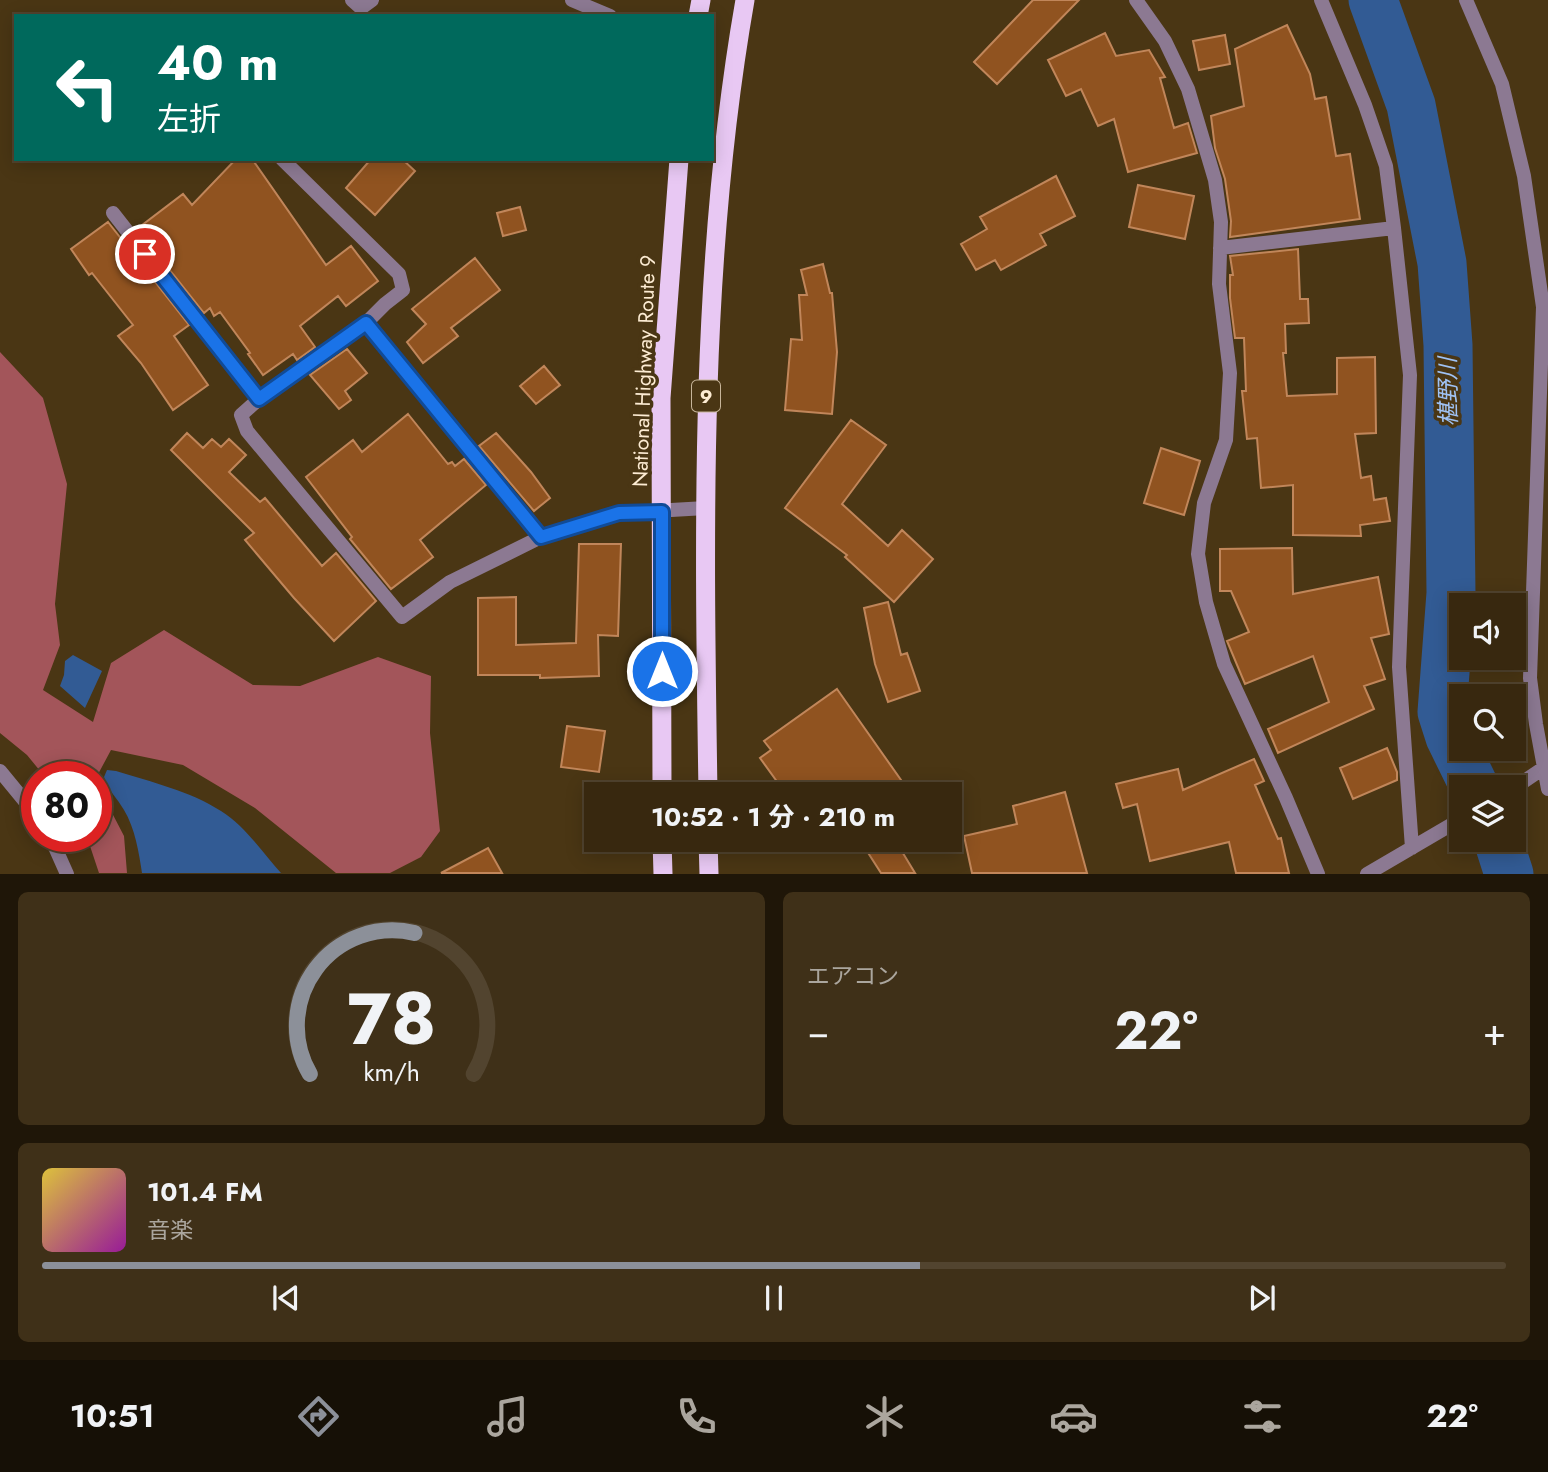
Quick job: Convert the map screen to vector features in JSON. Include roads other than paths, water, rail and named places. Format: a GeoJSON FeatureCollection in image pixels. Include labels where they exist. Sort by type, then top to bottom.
{"type":"FeatureCollection","features":[{"type":"Feature","properties":{"kind":"highway","name":"9"},"geometry":{"type":"LineString","coordinates":[[708,782],[706,380],[712,269],[725,135],[746,0]]}},
{"type":"Feature","properties":{"kind":"highway","name":"National Highway Route 9"},"geometry":{"type":"LineString","coordinates":[[662,782],[662,398],[679,161]]}},
{"type":"Feature","properties":{"kind":"highway"},"geometry":{"type":"LineString","coordinates":[[662,852],[663,873]]}},
{"type":"Feature","properties":{"kind":"highway"},"geometry":{"type":"LineString","coordinates":[[708,852],[709,873]]}},
{"type":"Feature","properties":{"kind":"street"},"geometry":{"type":"LineString","coordinates":[[352,0],[361,8],[372,0]]}},
{"type":"Feature","properties":{"kind":"street"},"geometry":{"type":"LineString","coordinates":[[572,0],[605,14]]}},
{"type":"Feature","properties":{"kind":"street"},"geometry":{"type":"LineString","coordinates":[[1136,0],[1165,41],[1188,89],[1215,180],[1221,222],[1219,284],[1230,373],[1226,440],[1204,503],[1198,554],[1206,601],[1224,664],[1318,873]]}},
{"type":"Feature","properties":{"kind":"street"},"geometry":{"type":"LineString","coordinates":[[1321,0],[1365,105],[1386,166],[1410,375],[1399,667],[1412,848]]}},
{"type":"Feature","properties":{"kind":"street"},"geometry":{"type":"LineString","coordinates":[[1466,0],[1502,84],[1524,176],[1543,307],[1530,678],[1548,789]]}},
{"type":"Feature","properties":{"kind":"street"},"geometry":{"type":"LineString","coordinates":[[284,161],[399,274],[403,290],[366,323],[259,399],[241,415],[247,431],[402,617],[450,582],[541,537],[619,513],[706,508]]}},
{"type":"Feature","properties":{"kind":"street"},"geometry":{"type":"LineString","coordinates":[[113,213],[259,399]]}},
{"type":"Feature","properties":{"kind":"street"},"geometry":{"type":"LineString","coordinates":[[1220,248],[1394,228]]}},
{"type":"Feature","properties":{"kind":"street"},"geometry":{"type":"LineString","coordinates":[[366,323],[541,537]]}},
{"type":"Feature","properties":{"kind":"street"},"geometry":{"type":"LineString","coordinates":[[1526,780],[1543,769]]}},
{"type":"Feature","properties":{"kind":"street"},"geometry":{"type":"LineString","coordinates":[[0,771],[21,797]]}},
{"type":"Feature","properties":{"kind":"street"},"geometry":{"type":"LineString","coordinates":[[1367,873],[1449,826]]}},
{"type":"Feature","properties":{"kind":"street"},"geometry":{"type":"LineString","coordinates":[[57,852],[67,873]]}},
{"type":"Feature","properties":{"kind":"water"},"geometry":{"type":"Polygon","coordinates":[[[73,655],[102,671],[85,708],[60,686],[65,661],[73,655]]]}},
{"type":"Feature","properties":{"kind":"water"},"geometry":{"type":"Polygon","coordinates":[[[112,771],[170,788],[221,811],[246,832],[281,873],[142,873],[134,833],[124,810],[112,793],[112,771]]]}},
{"type":"Feature","properties":{"kind":"waterway","name":"椹野川"},"geometry":{"type":"LineString","coordinates":[[1373,0],[1411,105],[1442,263],[1448,345],[1451,593],[1442,712],[1450,737],[1469,775]]}},
{"type":"Feature","properties":{"kind":"waterway","name":"椹野川"},"geometry":{"type":"LineString","coordinates":[[1502,852],[1509,874]]}}]}
